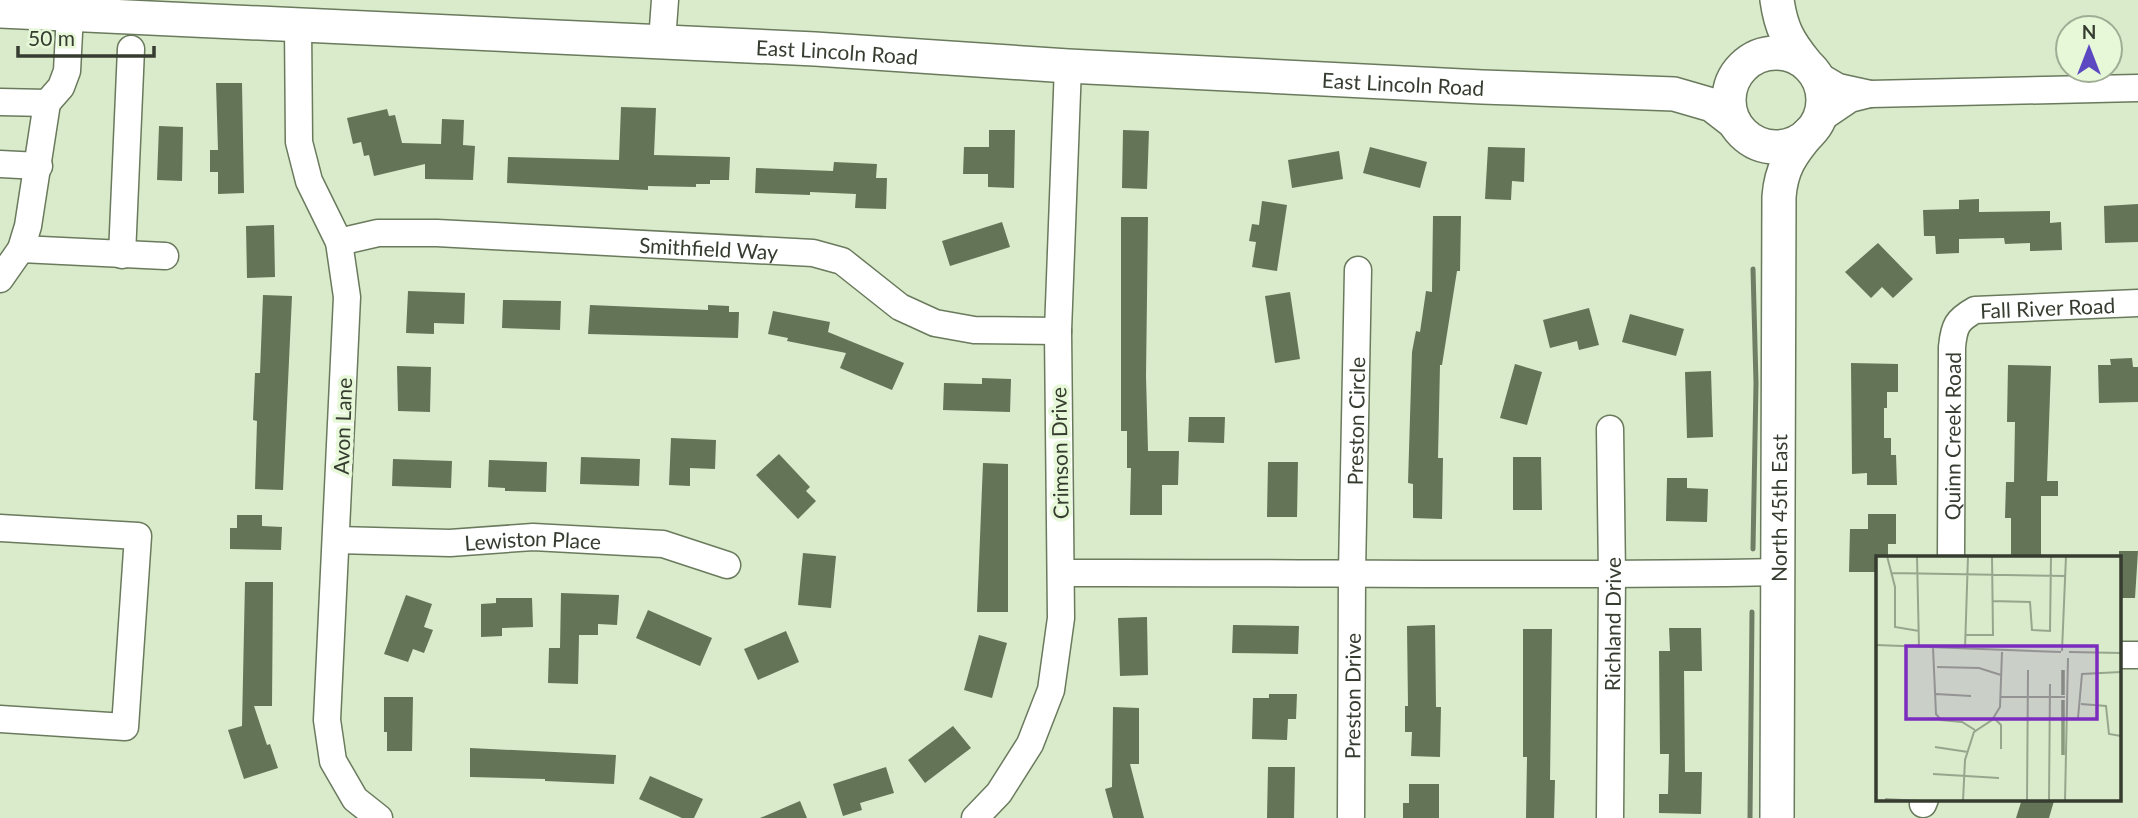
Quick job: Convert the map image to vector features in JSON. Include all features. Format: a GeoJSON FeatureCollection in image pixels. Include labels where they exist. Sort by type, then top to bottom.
{"type":"FeatureCollection","features":[{"type":"Feature","properties":{"kind":"main road"},"geometry":{"type":"LineString","coordinates":[[1776,0],[1780,23],[1789,42],[1811,68],[1822,89],[1823,105],[1814,126],[1797,142],[1767,146],[1743,131],[1729,110],[1728,98],[1741,68],[1763,42],[1772,21],[1776,0]]}},
{"type":"Feature","properties":{"kind":"main road","name":"East Lincoln Road"},"geometry":{"type":"LineString","coordinates":[[0,11],[70,14],[141,9],[298,25],[662,41],[1482,88],[1674,94],[1705,88],[1741,68]]}},
{"type":"Feature","properties":{"kind":"main road"},"geometry":{"type":"LineString","coordinates":[[1741,68],[1760,55],[1776,52],[1791,55],[1811,68]]}},
{"type":"Feature","properties":{"kind":"main road","name":"East Lincoln Road"},"geometry":{"type":"LineString","coordinates":[[1674,94],[1712,105],[1743,131]]}},
{"type":"Feature","properties":{"kind":"main road","name":"North 45th East"},"geometry":{"type":"LineString","coordinates":[[1777,818],[1779,197],[1784,166],[1814,126]]}},
{"type":"Feature","properties":{"kind":"main road","name":"North 45th East"},"geometry":{"type":"LineString","coordinates":[[1743,131],[1763,153],[1770,166],[1779,197]]}},
{"type":"Feature","properties":{"kind":"street"},"geometry":{"type":"LineString","coordinates":[[662,41],[665,0]]}},
{"type":"Feature","properties":{"kind":"street"},"geometry":{"type":"LineString","coordinates":[[0,279],[21,249],[28,226],[47,103],[61,87],[67,71],[70,14]]}},
{"type":"Feature","properties":{"kind":"street","name":"Avon Lane"},"geometry":{"type":"LineString","coordinates":[[298,25],[299,142],[309,181],[339,242],[347,297],[327,720],[333,761],[355,799],[379,818]]}},
{"type":"Feature","properties":{"kind":"street"},"geometry":{"type":"LineString","coordinates":[[122,254],[131,49]]}},
{"type":"Feature","properties":{"kind":"street","name":"Crimson Drive"},"geometry":{"type":"LineString","coordinates":[[982,816],[1030,744],[1051,690],[1061,618],[1058,331],[1068,66]]}},
{"type":"Feature","properties":{"kind":"street"},"geometry":{"type":"LineString","coordinates":[[1811,68],[1838,87],[1870,94]]}},
{"type":"Feature","properties":{"kind":"street"},"geometry":{"type":"LineString","coordinates":[[1814,126],[1850,99],[1870,94],[2138,88]]}},
{"type":"Feature","properties":{"kind":"street"},"geometry":{"type":"LineString","coordinates":[[0,102],[47,103]]}},
{"type":"Feature","properties":{"kind":"street"},"geometry":{"type":"LineString","coordinates":[[0,164],[38,166]]}},
{"type":"Feature","properties":{"kind":"street","name":"Smithfield Way"},"geometry":{"type":"LineString","coordinates":[[339,242],[379,233],[436,233],[813,253],[842,261],[901,307],[935,323],[974,330],[1058,331]]}},
{"type":"Feature","properties":{"kind":"street"},"geometry":{"type":"LineString","coordinates":[[21,249],[165,256]]}},
{"type":"Feature","properties":{"kind":"street","name":"Preston Circle"},"geometry":{"type":"LineString","coordinates":[[1352,572],[1358,270]]}},
{"type":"Feature","properties":{"kind":"street","name":"Fall River Road"},"geometry":{"type":"LineString","coordinates":[[1961,318],[1975,310],[2138,303]]}},
{"type":"Feature","properties":{"kind":"street","name":"Quinn Creek Road"},"geometry":{"type":"LineString","coordinates":[[1951,556],[1952,347],[1954,333],[1961,318]]}},
{"type":"Feature","properties":{"kind":"street","name":"Richland Drive"},"geometry":{"type":"LineString","coordinates":[[1610,429],[1610,818]]}},
{"type":"Feature","properties":{"kind":"street"},"geometry":{"type":"LineString","coordinates":[[0,528],[138,536],[125,727],[0,719]]}},
{"type":"Feature","properties":{"kind":"street","name":"Lewiston Place"},"geometry":{"type":"LineString","coordinates":[[337,540],[450,543],[533,537],[663,544],[727,565]]}},
{"type":"Feature","properties":{"kind":"street","name":"Preston Drive"},"geometry":{"type":"LineString","coordinates":[[1352,572],[1352,818]]}},
{"type":"Feature","properties":{"kind":"street"},"geometry":{"type":"LineString","coordinates":[[1061,573],[1612,575],[1779,572]]}},
{"type":"Feature","properties":{"kind":"street"},"geometry":{"type":"LineString","coordinates":[[2120,655],[2138,655]]}},
{"type":"Feature","properties":{"kind":"building"},"geometry":{"type":"Polygon","coordinates":[[[216,83],[242,83],[244,193],[218,194],[218,172],[210,172],[210,150],[218,150],[216,83]]]}},
{"type":"Feature","properties":{"kind":"building"},"geometry":{"type":"Polygon","coordinates":[[[621,107],[656,108],[654,155],[730,157],[729,180],[710,180],[710,184],[696,184],[696,187],[648,186],[648,190],[507,183],[508,157],[619,160],[621,107]]]}},
{"type":"Feature","properties":{"kind":"building"},"geometry":{"type":"Polygon","coordinates":[[[387,109],[389,116],[395,115],[402,143],[441,144],[442,119],[464,120],[463,145],[475,146],[473,180],[425,179],[425,164],[374,176],[369,155],[364,156],[361,142],[353,144],[347,118],[387,109]]]}},
{"type":"Feature","properties":{"kind":"building"},"geometry":{"type":"Polygon","coordinates":[[[159,126],[183,127],[182,181],[157,180],[159,126]]]}},
{"type":"Feature","properties":{"kind":"building"},"geometry":{"type":"Polygon","coordinates":[[[989,130],[1015,130],[1014,188],[988,187],[988,174],[963,174],[964,147],[989,147],[989,130]]]}},
{"type":"Feature","properties":{"kind":"building"},"geometry":{"type":"Polygon","coordinates":[[[1123,130],[1149,131],[1147,189],[1122,188],[1123,130]]]}},
{"type":"Feature","properties":{"kind":"building"},"geometry":{"type":"Polygon","coordinates":[[[1370,147],[1427,162],[1420,188],[1363,173],[1370,147]]]}},
{"type":"Feature","properties":{"kind":"building"},"geometry":{"type":"Polygon","coordinates":[[[1488,147],[1525,148],[1524,182],[1512,181],[1511,200],[1485,199],[1488,147]]]}},
{"type":"Feature","properties":{"kind":"building"},"geometry":{"type":"Polygon","coordinates":[[[1339,151],[1343,179],[1292,188],[1288,160],[1339,151]]]}},
{"type":"Feature","properties":{"kind":"building"},"geometry":{"type":"Polygon","coordinates":[[[834,162],[877,164],[876,178],[887,178],[886,209],[855,208],[856,194],[755,193],[756,168],[833,171],[834,162]]]}},
{"type":"Feature","properties":{"kind":"building"},"geometry":{"type":"Polygon","coordinates":[[[1979,199],[1979,212],[2050,211],[2050,223],[2061,222],[2062,250],[2030,251],[2030,243],[2005,244],[2004,238],[1959,239],[1959,253],[1936,254],[1935,236],[1924,236],[1923,210],[1959,209],[1959,200],[1979,199]]]}},
{"type":"Feature","properties":{"kind":"building"},"geometry":{"type":"Polygon","coordinates":[[[1262,201],[1287,205],[1277,271],[1252,267],[1256,242],[1249,241],[1252,224],[1259,225],[1262,201]]]}},
{"type":"Feature","properties":{"kind":"building"},"geometry":{"type":"Polygon","coordinates":[[[2138,204],[2138,242],[2105,243],[2104,206],[2138,204]]]}},
{"type":"Feature","properties":{"kind":"building"},"geometry":{"type":"Polygon","coordinates":[[[1433,216],[1461,216],[1460,271],[1457,271],[1440,365],[1438,458],[1443,458],[1442,519],[1413,518],[1413,484],[1408,483],[1412,352],[1416,331],[1420,332],[1426,291],[1432,292],[1433,216]]]}},
{"type":"Feature","properties":{"kind":"building"},"geometry":{"type":"Polygon","coordinates":[[[1121,217],[1148,217],[1148,451],[1179,451],[1178,485],[1162,485],[1162,515],[1130,515],[1131,468],[1127,468],[1127,431],[1121,431],[1121,217]]]}},
{"type":"Feature","properties":{"kind":"building"},"geometry":{"type":"Polygon","coordinates":[[[1002,222],[1010,247],[950,266],[942,241],[1002,222]]]}},
{"type":"Feature","properties":{"kind":"building"},"geometry":{"type":"Polygon","coordinates":[[[274,225],[275,277],[247,278],[246,226],[274,225]]]}},
{"type":"Feature","properties":{"kind":"building"},"geometry":{"type":"Polygon","coordinates":[[[1878,243],[1913,279],[1893,298],[1882,287],[1871,298],[1845,272],[1878,243]]]}},
{"type":"Feature","properties":{"kind":"building"},"geometry":{"type":"Polygon","coordinates":[[[408,291],[465,293],[464,324],[434,323],[434,334],[406,333],[408,291]]]}},
{"type":"Feature","properties":{"kind":"building"},"geometry":{"type":"Polygon","coordinates":[[[1290,292],[1300,359],[1275,363],[1265,296],[1290,292]]]}},
{"type":"Feature","properties":{"kind":"building"},"geometry":{"type":"Polygon","coordinates":[[[263,295],[292,296],[283,490],[255,489],[257,421],[253,420],[255,373],[260,373],[263,295]]]}},
{"type":"Feature","properties":{"kind":"building"},"geometry":{"type":"Polygon","coordinates":[[[503,300],[561,301],[560,330],[502,328],[503,300]]]}},
{"type":"Feature","properties":{"kind":"building"},"geometry":{"type":"Polygon","coordinates":[[[590,305],[708,310],[708,305],[729,306],[729,312],[739,312],[738,338],[588,334],[590,305]]]}},
{"type":"Feature","properties":{"kind":"building"},"geometry":{"type":"Polygon","coordinates":[[[1589,308],[1599,345],[1579,350],[1577,341],[1550,348],[1543,320],[1589,308]]]}},
{"type":"Feature","properties":{"kind":"building"},"geometry":{"type":"Polygon","coordinates":[[[773,311],[830,322],[828,332],[904,363],[892,390],[840,368],[846,353],[787,341],[788,338],[768,334],[773,311]]]}},
{"type":"Feature","properties":{"kind":"building"},"geometry":{"type":"Polygon","coordinates":[[[1630,314],[1684,329],[1676,356],[1622,342],[1630,314]]]}},
{"type":"Feature","properties":{"kind":"building"},"geometry":{"type":"Polygon","coordinates":[[[2132,358],[2133,367],[2138,367],[2138,402],[2099,403],[2098,365],[2111,365],[2110,359],[2132,358]]]}},
{"type":"Feature","properties":{"kind":"building"},"geometry":{"type":"Polygon","coordinates":[[[1851,363],[1898,364],[1898,392],[1887,392],[1887,408],[1884,408],[1884,438],[1891,438],[1891,455],[1896,455],[1897,485],[1867,485],[1867,473],[1852,474],[1851,363]]]}},
{"type":"Feature","properties":{"kind":"building"},"geometry":{"type":"Polygon","coordinates":[[[1515,364],[1542,372],[1527,425],[1500,418],[1515,364]]]}},
{"type":"Feature","properties":{"kind":"building"},"geometry":{"type":"Polygon","coordinates":[[[2008,365],[2051,366],[2047,481],[2058,481],[2058,496],[2041,496],[2041,556],[2011,556],[2011,518],[2005,518],[2006,482],[2014,482],[2015,422],[2007,422],[2008,365]]]}},
{"type":"Feature","properties":{"kind":"building"},"geometry":{"type":"Polygon","coordinates":[[[397,366],[431,367],[430,412],[398,411],[397,366]]]}},
{"type":"Feature","properties":{"kind":"building"},"geometry":{"type":"Polygon","coordinates":[[[1711,371],[1713,437],[1687,438],[1685,372],[1711,371]]]}},
{"type":"Feature","properties":{"kind":"building"},"geometry":{"type":"Polygon","coordinates":[[[982,378],[1011,379],[1010,412],[943,410],[944,383],[982,384],[982,378]]]}},
{"type":"Feature","properties":{"kind":"building"},"geometry":{"type":"Polygon","coordinates":[[[1189,417],[1225,417],[1224,443],[1188,442],[1189,417]]]}},
{"type":"Feature","properties":{"kind":"building"},"geometry":{"type":"Polygon","coordinates":[[[671,438],[716,440],[715,469],[690,468],[690,486],[669,485],[671,438]]]}},
{"type":"Feature","properties":{"kind":"building"},"geometry":{"type":"Polygon","coordinates":[[[779,454],[810,487],[806,491],[816,501],[798,519],[756,475],[779,454]]]}},
{"type":"Feature","properties":{"kind":"building"},"geometry":{"type":"Polygon","coordinates":[[[581,457],[640,459],[639,486],[580,484],[581,457]]]}},
{"type":"Feature","properties":{"kind":"building"},"geometry":{"type":"Polygon","coordinates":[[[1513,457],[1541,457],[1542,510],[1513,510],[1513,457]]]}},
{"type":"Feature","properties":{"kind":"building"},"geometry":{"type":"Polygon","coordinates":[[[393,459],[452,461],[451,488],[392,486],[393,459]]]}},
{"type":"Feature","properties":{"kind":"building"},"geometry":{"type":"Polygon","coordinates":[[[489,460],[547,462],[546,492],[505,491],[505,488],[488,487],[489,460]]]}},
{"type":"Feature","properties":{"kind":"building"},"geometry":{"type":"Polygon","coordinates":[[[1268,462],[1298,462],[1297,517],[1267,517],[1268,462]]]}},
{"type":"Feature","properties":{"kind":"building"},"geometry":{"type":"Polygon","coordinates":[[[983,463],[1008,464],[1008,612],[977,612],[983,463]]]}},
{"type":"Feature","properties":{"kind":"building"},"geometry":{"type":"Polygon","coordinates":[[[1667,478],[1687,478],[1687,488],[1708,489],[1707,522],[1666,521],[1667,478]]]}},
{"type":"Feature","properties":{"kind":"building"},"geometry":{"type":"Polygon","coordinates":[[[1868,514],[1896,514],[1896,544],[1888,544],[1888,556],[1876,556],[1876,572],[1849,572],[1850,529],[1868,529],[1868,514]]]}},
{"type":"Feature","properties":{"kind":"building"},"geometry":{"type":"Polygon","coordinates":[[[237,515],[262,515],[262,526],[282,527],[281,550],[230,549],[230,528],[237,528],[237,515]]]}},
{"type":"Feature","properties":{"kind":"building"},"geometry":{"type":"Polygon","coordinates":[[[2119,551],[2138,551],[2135,598],[2120,598],[2119,551]]]}},
{"type":"Feature","properties":{"kind":"building"},"geometry":{"type":"Polygon","coordinates":[[[803,553],[836,556],[831,608],[798,605],[803,553]]]}},
{"type":"Feature","properties":{"kind":"building"},"geometry":{"type":"Polygon","coordinates":[[[245,582],[273,582],[272,706],[254,706],[278,768],[244,779],[228,730],[242,726],[245,582]]]}},
{"type":"Feature","properties":{"kind":"building"},"geometry":{"type":"Polygon","coordinates":[[[561,593],[619,595],[617,625],[598,624],[598,635],[579,635],[578,684],[548,683],[549,648],[560,648],[561,593]]]}},
{"type":"Feature","properties":{"kind":"building"},"geometry":{"type":"Polygon","coordinates":[[[406,595],[432,604],[424,627],[433,630],[424,653],[413,649],[408,662],[384,654],[406,595]]]}},
{"type":"Feature","properties":{"kind":"building"},"geometry":{"type":"Polygon","coordinates":[[[496,598],[532,598],[533,627],[502,628],[502,636],[481,637],[481,604],[496,603],[496,598]]]}},
{"type":"Feature","properties":{"kind":"building"},"geometry":{"type":"Polygon","coordinates":[[[648,610],[712,638],[700,666],[636,638],[648,610]]]}},
{"type":"Feature","properties":{"kind":"building"},"geometry":{"type":"Polygon","coordinates":[[[1147,617],[1148,675],[1120,676],[1118,618],[1147,617]]]}},
{"type":"Feature","properties":{"kind":"building"},"geometry":{"type":"Polygon","coordinates":[[[1233,625],[1299,626],[1298,654],[1232,653],[1233,625]]]}},
{"type":"Feature","properties":{"kind":"building"},"geometry":{"type":"Polygon","coordinates":[[[1435,625],[1436,707],[1441,707],[1440,757],[1411,756],[1412,732],[1405,732],[1405,706],[1408,706],[1407,626],[1435,625]]]}},
{"type":"Feature","properties":{"kind":"building"},"geometry":{"type":"Polygon","coordinates":[[[1669,628],[1701,628],[1702,671],[1684,671],[1685,772],[1702,772],[1701,814],[1659,813],[1659,794],[1668,794],[1669,754],[1660,754],[1659,651],[1670,651],[1669,628]]]}},
{"type":"Feature","properties":{"kind":"building"},"geometry":{"type":"Polygon","coordinates":[[[1523,629],[1552,629],[1550,780],[1555,780],[1554,818],[1526,818],[1523,629]]]}},
{"type":"Feature","properties":{"kind":"building"},"geometry":{"type":"Polygon","coordinates":[[[786,631],[799,662],[758,680],[744,649],[786,631]]]}},
{"type":"Feature","properties":{"kind":"building"},"geometry":{"type":"Polygon","coordinates":[[[979,635],[1007,643],[992,698],[964,690],[979,635]]]}},
{"type":"Feature","properties":{"kind":"building"},"geometry":{"type":"Polygon","coordinates":[[[1269,694],[1297,694],[1296,719],[1288,719],[1287,740],[1252,739],[1253,698],[1269,698],[1269,694]]]}},
{"type":"Feature","properties":{"kind":"building"},"geometry":{"type":"Polygon","coordinates":[[[384,697],[413,697],[412,751],[387,751],[384,697]]]}},
{"type":"Feature","properties":{"kind":"building"},"geometry":{"type":"Polygon","coordinates":[[[1113,707],[1139,708],[1139,764],[1130,764],[1144,818],[1113,818],[1105,789],[1112,787],[1113,707]]]}},
{"type":"Feature","properties":{"kind":"building"},"geometry":{"type":"Polygon","coordinates":[[[953,726],[971,748],[925,783],[908,760],[953,726]]]}},
{"type":"Feature","properties":{"kind":"building"},"geometry":{"type":"Polygon","coordinates":[[[470,748],[616,755],[614,784],[470,777],[470,748]]]}},
{"type":"Feature","properties":{"kind":"building"},"geometry":{"type":"Polygon","coordinates":[[[886,767],[894,793],[860,803],[862,810],[843,816],[833,784],[886,767]]]}},
{"type":"Feature","properties":{"kind":"building"},"geometry":{"type":"Polygon","coordinates":[[[1268,767],[1295,767],[1294,818],[1267,818],[1268,767]]]}},
{"type":"Feature","properties":{"kind":"building"},"geometry":{"type":"Polygon","coordinates":[[[650,776],[703,799],[694,818],[682,818],[639,799],[650,776]]]}},
{"type":"Feature","properties":{"kind":"building"},"geometry":{"type":"Polygon","coordinates":[[[1409,784],[1439,784],[1439,818],[1403,818],[1403,803],[1409,803],[1409,784]]]}},
{"type":"Feature","properties":{"kind":"building"},"geometry":{"type":"Polygon","coordinates":[[[2022,800],[2054,801],[2049,818],[2016,818],[2022,800]]]}},
{"type":"Feature","properties":{"kind":"building"},"geometry":{"type":"Polygon","coordinates":[[[800,801],[807,818],[760,818],[800,801]]]}},
{"type":"Feature","properties":{"kind":"waterway"},"geometry":{"type":"LineString","coordinates":[[1753,269],[1756,383],[1753,549]]}},
{"type":"Feature","properties":{"kind":"waterway"},"geometry":{"type":"LineString","coordinates":[[1750,818],[1752,612]]}}]}
